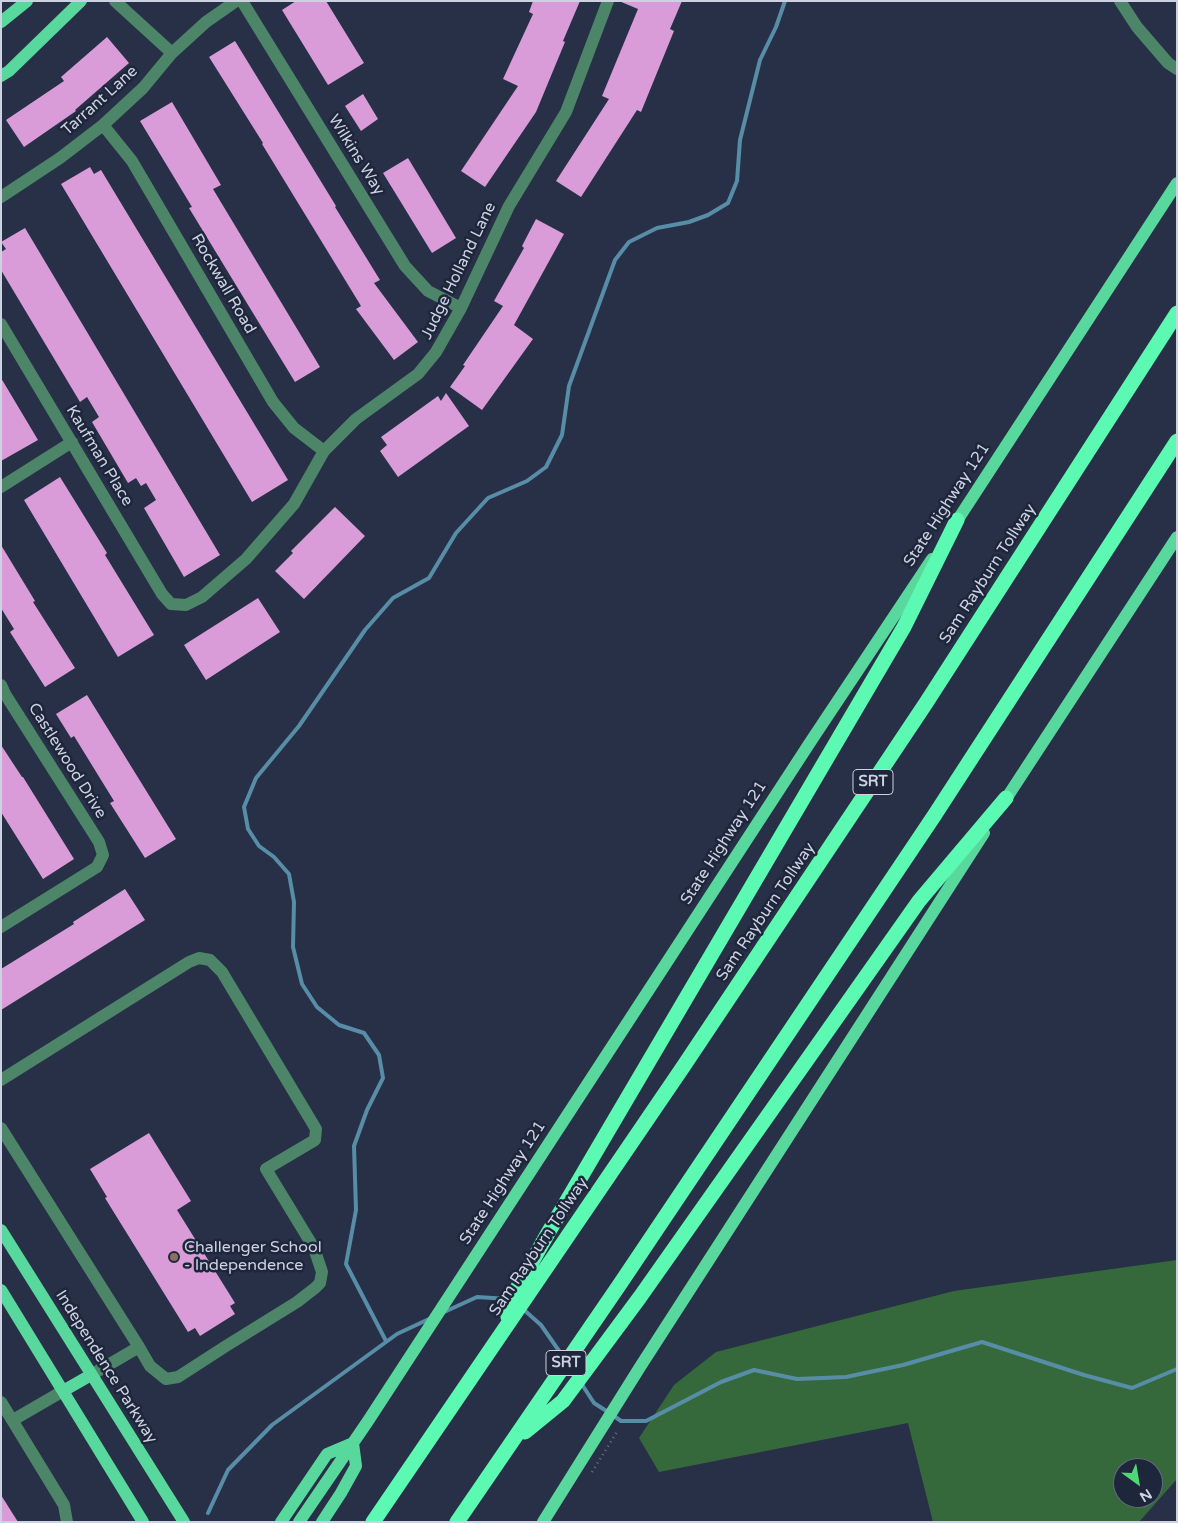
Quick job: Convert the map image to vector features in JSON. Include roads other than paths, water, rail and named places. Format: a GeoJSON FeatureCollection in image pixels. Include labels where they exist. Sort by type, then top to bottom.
{"type":"FeatureCollection","features":[{"type":"Feature","properties":{"kind":"highway","name":"Sam Rayburn Tollway"},"geometry":{"type":"LineString","coordinates":[[373,1522],[683,1067],[926,703],[1177,313]]}},
{"type":"Feature","properties":{"kind":"highway","name":"SRT"},"geometry":{"type":"LineString","coordinates":[[457,1522],[620,1284],[934,816],[1177,441]]}},
{"type":"Feature","properties":{"kind":"highway"},"geometry":{"type":"LineString","coordinates":[[504,1331],[514,1294],[548,1233],[904,627],[957,520]]}},
{"type":"Feature","properties":{"kind":"highway"},"geometry":{"type":"LineString","coordinates":[[512,1443],[563,1402],[919,901],[1006,798]]}},
{"type":"Feature","properties":{"kind":"main road"},"geometry":{"type":"LineString","coordinates":[[1,22],[27,1]]}},
{"type":"Feature","properties":{"kind":"main road"},"geometry":{"type":"LineString","coordinates":[[1,76],[9,71],[81,1]]}},
{"type":"Feature","properties":{"kind":"main road","name":"State Highway 121"},"geometry":{"type":"LineString","coordinates":[[299,1522],[368,1421],[810,741],[1177,183]]}},
{"type":"Feature","properties":{"kind":"main road"},"geometry":{"type":"LineString","coordinates":[[542,1522],[1006,798],[1177,538]]}},
{"type":"Feature","properties":{"kind":"main road","name":"Independence Parkway"},"geometry":{"type":"LineString","coordinates":[[1,1230],[184,1522]]}},
{"type":"Feature","properties":{"kind":"main road"},"geometry":{"type":"LineString","coordinates":[[1,1290],[143,1522]]}},
{"type":"Feature","properties":{"kind":"main road"},"geometry":{"type":"LineString","coordinates":[[62,1391],[91,1375]]}},
{"type":"Feature","properties":{"kind":"main road"},"geometry":{"type":"LineString","coordinates":[[281,1522],[327,1454],[352,1443],[356,1466],[322,1522]]}},
{"type":"Feature","properties":{"kind":"street"},"geometry":{"type":"LineString","coordinates":[[115,1],[172,53]]}},
{"type":"Feature","properties":{"kind":"street","name":"Tarrant Lane"},"geometry":{"type":"LineString","coordinates":[[1,197],[60,158],[103,125],[143,88],[172,53],[206,22],[236,1]]}},
{"type":"Feature","properties":{"kind":"street","name":"Wilkins Way"},"geometry":{"type":"LineString","coordinates":[[242,1],[405,266],[428,291],[461,308]]}},
{"type":"Feature","properties":{"kind":"street","name":"Judge Holland Lane"},"geometry":{"type":"LineString","coordinates":[[171,604],[186,605],[202,598],[246,559],[294,504],[324,451],[356,419],[418,374],[436,352],[461,308],[509,206],[566,112],[608,1]]}},
{"type":"Feature","properties":{"kind":"street"},"geometry":{"type":"LineString","coordinates":[[1120,1],[1136,27],[1168,63],[1177,68]]}},
{"type":"Feature","properties":{"kind":"street","name":"Rockwall Road"},"geometry":{"type":"LineString","coordinates":[[103,125],[132,160],[273,402],[294,428],[324,451]]}},
{"type":"Feature","properties":{"kind":"street","name":"Kaufman Place"},"geometry":{"type":"LineString","coordinates":[[1,324],[162,594],[171,604]]}},
{"type":"Feature","properties":{"kind":"street"},"geometry":{"type":"LineString","coordinates":[[1,487],[72,442]]}},
{"type":"Feature","properties":{"kind":"street","name":"Castlewood Drive"},"geometry":{"type":"LineString","coordinates":[[1,685],[99,842],[103,856],[97,867],[1,927]]}},
{"type":"Feature","properties":{"kind":"street"},"geometry":{"type":"LineString","coordinates":[[1,1080],[188,962],[199,958],[210,960],[222,972],[316,1129],[315,1140],[266,1169],[314,1248],[322,1272],[320,1283],[298,1302],[178,1377],[166,1379],[150,1366],[6,1147],[1,1128]]}},
{"type":"Feature","properties":{"kind":"street"},"geometry":{"type":"LineString","coordinates":[[91,1375],[139,1347]]}},
{"type":"Feature","properties":{"kind":"street"},"geometry":{"type":"LineString","coordinates":[[13,1420],[62,1391]]}},
{"type":"Feature","properties":{"kind":"street"},"geometry":{"type":"LineString","coordinates":[[1,1402],[64,1506],[68,1522]]}},
{"type":"Feature","properties":{"kind":"waterway"},"geometry":{"type":"LineString","coordinates":[[386,1341],[346,1264],[356,1210],[354,1146],[367,1110],[383,1078],[379,1055],[364,1033],[339,1025],[317,1007],[302,984],[293,947],[294,902],[289,874],[274,857],[259,846],[248,829],[244,807],[256,778],[299,726],[365,630],[393,598],[429,578],[456,533],[488,498],[527,481],[546,467],[562,435],[569,386],[615,260],[629,242],[657,228],[689,222],[708,215],[728,203],[737,181],[740,140],[760,60],[776,27],[785,1]]}},
{"type":"Feature","properties":{"kind":"waterway"},"geometry":{"type":"LineString","coordinates":[[442,1313],[477,1297],[509,1299]]}},
{"type":"Feature","properties":{"kind":"waterway"},"geometry":{"type":"LineString","coordinates":[[523,1309],[541,1325],[564,1358]]}},
{"type":"Feature","properties":{"kind":"waterway"},"geometry":{"type":"LineString","coordinates":[[208,1513],[228,1470],[272,1425],[397,1334],[429,1319]]}},
{"type":"Feature","properties":{"kind":"waterway"},"geometry":{"type":"LineString","coordinates":[[614,1416],[621,1421],[646,1421],[721,1382],[754,1370],[797,1379],[846,1377],[903,1365],[982,1342],[1084,1375],[1132,1388],[1177,1369]]}},
{"type":"Feature","properties":{"kind":"waterway"},"geometry":{"type":"LineString","coordinates":[[581,1383],[594,1403],[608,1412]]}},
{"type":"Feature","properties":{"kind":"place","name":"Challenger School - Independence"},"geometry":{"type":"Point","coordinates":[174,1257]}}]}
